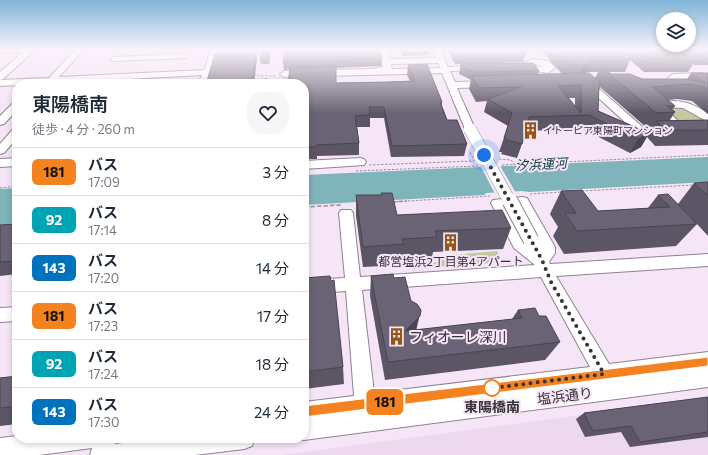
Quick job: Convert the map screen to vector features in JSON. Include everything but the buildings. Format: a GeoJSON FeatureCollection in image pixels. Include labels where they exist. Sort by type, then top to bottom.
{"type":"FeatureCollection","features":[{"type":"Feature","properties":{"kind":"street"},"geometry":{"type":"LineString","coordinates":[[53,79],[60,71]]}},
{"type":"Feature","properties":{"kind":"street"},"geometry":{"type":"LineString","coordinates":[[281,74],[340,71]]}},
{"type":"Feature","properties":{"kind":"street"},"geometry":{"type":"LineString","coordinates":[[281,74],[374,71]]}},
{"type":"Feature","properties":{"kind":"street"},"geometry":{"type":"LineString","coordinates":[[449,71],[452,85],[470,129],[609,382]]}},
{"type":"Feature","properties":{"kind":"street"},"geometry":{"type":"LineString","coordinates":[[696,71],[705,77]]}},
{"type":"Feature","properties":{"kind":"street"},"geometry":{"type":"LineString","coordinates":[[115,79],[147,75],[207,72],[205,79]]}},
{"type":"Feature","properties":{"kind":"street"},"geometry":{"type":"LineString","coordinates":[[172,79],[175,73]]}},
{"type":"Feature","properties":{"kind":"street"},"geometry":{"type":"LineString","coordinates":[[145,79],[147,75]]}},
{"type":"Feature","properties":{"kind":"street"},"geometry":{"type":"LineString","coordinates":[[598,77],[586,77],[582,81],[643,133],[688,132],[657,107],[660,104],[682,103],[693,107],[708,119]]}},
{"type":"Feature","properties":{"kind":"street"},"geometry":{"type":"LineString","coordinates":[[647,86],[665,85],[674,77],[705,77]]}},
{"type":"Feature","properties":{"kind":"street"},"geometry":{"type":"LineString","coordinates":[[0,83],[12,83]]}},
{"type":"Feature","properties":{"kind":"street"},"geometry":{"type":"LineString","coordinates":[[452,85],[496,84]]}},
{"type":"Feature","properties":{"kind":"street"},"geometry":{"type":"LineString","coordinates":[[0,124],[12,110]]}},
{"type":"Feature","properties":{"kind":"street"},"geometry":{"type":"LineString","coordinates":[[0,124],[12,124]]}},
{"type":"Feature","properties":{"kind":"street"},"geometry":{"type":"LineString","coordinates":[[0,151],[12,137]]}},
{"type":"Feature","properties":{"kind":"street"},"geometry":{"type":"LineString","coordinates":[[0,163],[12,162]]}},
{"type":"Feature","properties":{"kind":"street"},"geometry":{"type":"LineString","coordinates":[[309,165],[360,162]]}},
{"type":"Feature","properties":{"kind":"street"},"geometry":{"type":"LineString","coordinates":[[346,212],[366,413]]}},
{"type":"Feature","properties":{"kind":"street"},"geometry":{"type":"LineString","coordinates":[[309,286],[544,266],[708,260]]}},
{"type":"Feature","properties":{"kind":"street"},"geometry":{"type":"LineString","coordinates":[[0,315],[12,314]]}},
{"type":"Feature","properties":{"kind":"street","name":"塩浜通り"},"geometry":{"type":"LineString","coordinates":[[309,429],[366,413],[609,382],[708,362]]}},
{"type":"Feature","properties":{"kind":"street","name":"塩浜通り"},"geometry":{"type":"LineString","coordinates":[[609,382],[708,378]]}},
{"type":"Feature","properties":{"kind":"street","name":"塩浜通り"},"geometry":{"type":"LineString","coordinates":[[309,412],[366,413]]}},
{"type":"Feature","properties":{"kind":"street"},"geometry":{"type":"LineString","coordinates":[[0,449],[50,443]]}},
{"type":"Feature","properties":{"kind":"street"},"geometry":{"type":"LineString","coordinates":[[101,455],[105,443]]}},
{"type":"Feature","properties":{"kind":"street"},"geometry":{"type":"LineString","coordinates":[[112,455],[205,443]]}},
{"type":"Feature","properties":{"kind":"path"},"geometry":{"type":"LineString","coordinates":[[250,75],[281,74]]}},
{"type":"Feature","properties":{"kind":"path"},"geometry":{"type":"LineString","coordinates":[[360,162],[371,165],[474,161],[467,146]]}},
{"type":"Feature","properties":{"kind":"path"},"geometry":{"type":"LineString","coordinates":[[496,154],[500,160],[512,160],[514,164]]}},
{"type":"Feature","properties":{"kind":"path"},"geometry":{"type":"LineString","coordinates":[[499,165],[708,155]]}},
{"type":"Feature","properties":{"kind":"path"},"geometry":{"type":"LineString","coordinates":[[351,172],[483,165]]}},
{"type":"Feature","properties":{"kind":"path"},"geometry":{"type":"LineString","coordinates":[[0,188],[12,187]]}},
{"type":"Feature","properties":{"kind":"shaded area"},"geometry":{"type":"Polygon","coordinates":[[[708,398],[708,455],[281,455],[708,398]]]}},
{"type":"Feature","properties":{"kind":"green space"},"geometry":{"type":"Polygon","coordinates":[[[690,102],[708,117],[708,133],[663,134],[649,103],[690,102]]]}},
{"type":"Feature","properties":{"kind":"green space"},"geometry":{"type":"Polygon","coordinates":[[[497,251],[502,262],[433,267],[431,263],[439,262],[438,256],[497,251]]]}},
{"type":"Feature","properties":{"kind":"water"},"geometry":{"type":"Polygon","coordinates":[[[708,157],[708,182],[486,193],[484,195],[309,205],[309,175],[708,157]]]}},
{"type":"Feature","properties":{"kind":"water"},"geometry":{"type":"Polygon","coordinates":[[[12,188],[12,226],[0,227],[0,189],[12,188]]]}},
{"type":"Feature","properties":{"kind":"pier"},"geometry":{"type":"Polygon","coordinates":[[[499,164],[516,193],[495,194],[480,165],[499,164]]]}},
{"type":"Feature","properties":{"kind":"bus line","name":"181"},"geometry":{"type":"LineString","coordinates":[[309,411],[708,362]]}},
{"type":"Feature","properties":{"kind":"place","name":"イトーピア東陽町マンション"},"geometry":{"type":"Point","coordinates":[530,130]}},
{"type":"Feature","properties":{"kind":"place","name":"都営塩浜2丁目第4アパート"},"geometry":{"type":"Point","coordinates":[451,243]}},
{"type":"Feature","properties":{"kind":"place","name":"フィオーレ深川"},"geometry":{"type":"Point","coordinates":[396,337]}},
{"type":"Feature","properties":{"kind":"place","name":"東陽橋南"},"geometry":{"type":"Point","coordinates":[492,388]}},
{"type":"Feature","properties":{"kind":"route"},"geometry":{"type":"LineString","coordinates":[[484,155],[542,260],[551,282],[604,374],[485,389],[492,388]]}},
{"type":"Feature","properties":{"kind":"water label","name":"汐浜運河"},"geometry":{"type":"Point","coordinates":[541,164]}}]}
